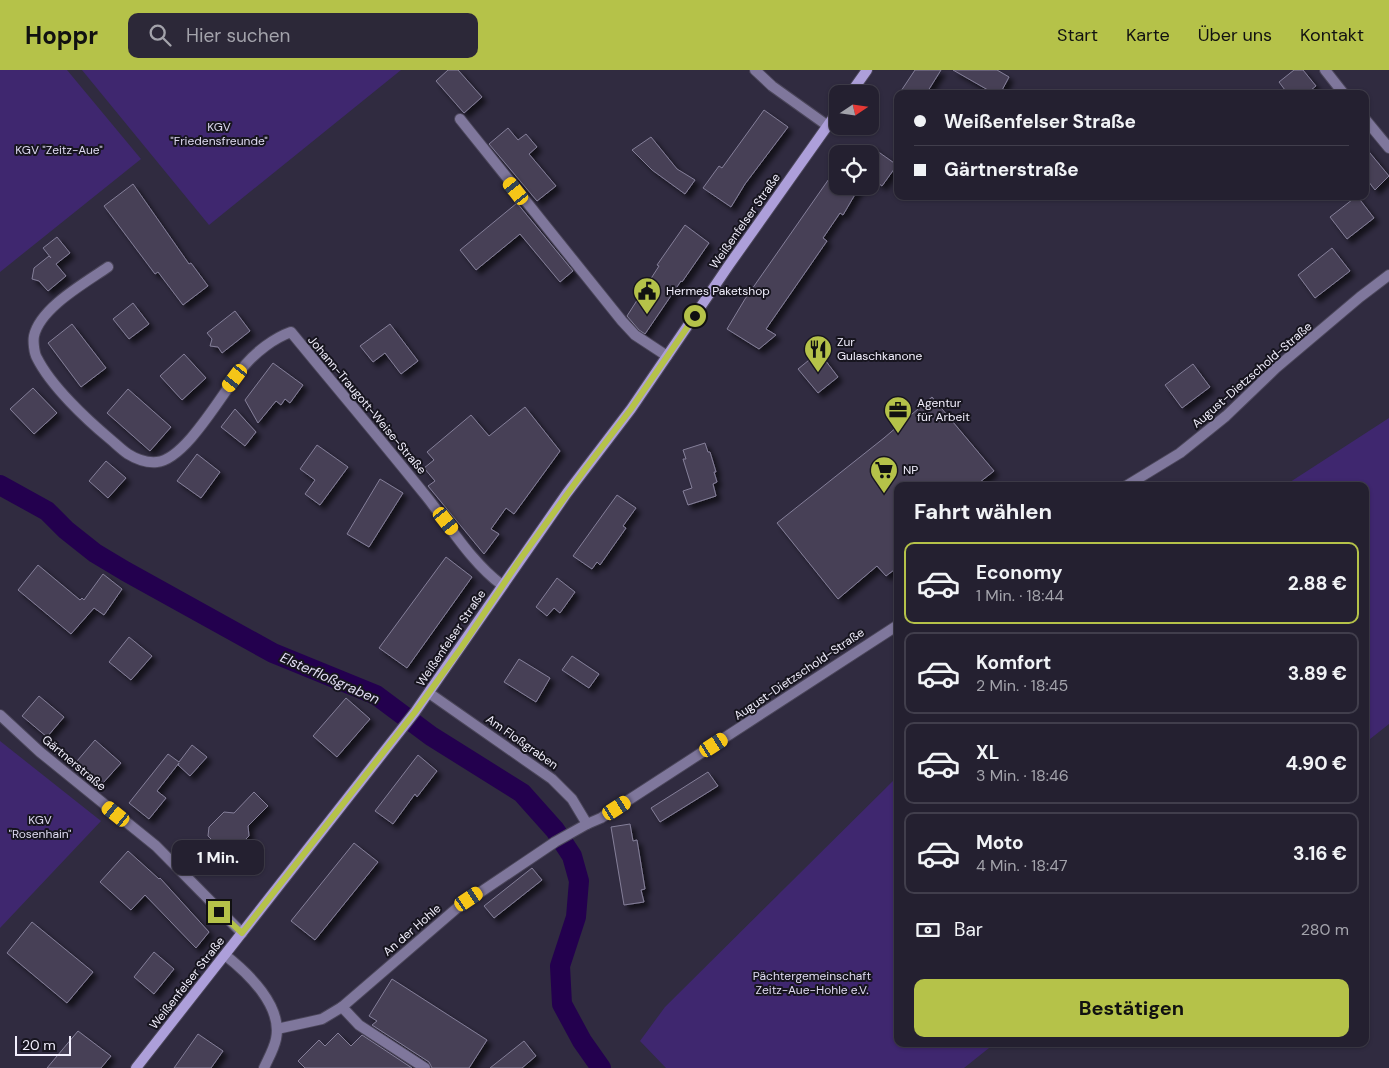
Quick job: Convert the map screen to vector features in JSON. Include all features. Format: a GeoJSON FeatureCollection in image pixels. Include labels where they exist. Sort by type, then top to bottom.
{"type":"FeatureCollection","features":[{"type":"Feature","properties":{"kind":"street"},"geometry":{"type":"LineString","coordinates":[[755,70],[772,86],[828,126]]}},
{"type":"Feature","properties":{"kind":"street"},"geometry":{"type":"LineString","coordinates":[[856,85],[867,70]]}},
{"type":"Feature","properties":{"kind":"street"},"geometry":{"type":"LineString","coordinates":[[1324,70],[1341,90]]}},
{"type":"Feature","properties":{"kind":"street"},"geometry":{"type":"LineString","coordinates":[[460,119],[634,335],[667,356]]}},
{"type":"Feature","properties":{"kind":"street"},"geometry":{"type":"LineString","coordinates":[[1369,124],[1389,148]]}},
{"type":"Feature","properties":{"kind":"street","name":"Weißenfelser Straße"},"geometry":{"type":"LineString","coordinates":[[136,1068],[429,694],[502,585],[631,409],[729,265],[828,126]]}},
{"type":"Feature","properties":{"kind":"street","name":"Johann-Traugott-Weise-Straße"},"geometry":{"type":"LineString","coordinates":[[108,267],[58,303],[39,322],[33,337],[36,356],[50,378],[96,427],[127,453],[142,460],[158,462],[178,452],[245,364],[263,348],[291,332],[477,561],[502,585]]}},
{"type":"Feature","properties":{"kind":"street","name":"August-Dietzschold-Straße"},"geometry":{"type":"LineString","coordinates":[[1132,482],[1188,447],[1226,416],[1291,355],[1389,275]]}},
{"type":"Feature","properties":{"kind":"street","name":"August-Dietzschold-Straße"},"geometry":{"type":"LineString","coordinates":[[587,824],[601,818],[894,628]]}},
{"type":"Feature","properties":{"kind":"street","name":"Am Floßgraben"},"geometry":{"type":"LineString","coordinates":[[429,694],[558,783],[572,799],[587,824]]}},
{"type":"Feature","properties":{"kind":"street","name":"Gärtnerstraße"},"geometry":{"type":"LineString","coordinates":[[0,715],[40,752],[156,846],[242,933]]}},
{"type":"Feature","properties":{"kind":"street","name":"An der Hohle"},"geometry":{"type":"LineString","coordinates":[[277,1029],[322,1018],[342,1007],[457,908],[555,842],[587,824]]}},
{"type":"Feature","properties":{"kind":"street"},"geometry":{"type":"LineString","coordinates":[[225,955],[258,986],[266,999],[277,1029],[276,1041],[264,1068]]}},
{"type":"Feature","properties":{"kind":"street"},"geometry":{"type":"LineString","coordinates":[[342,1007],[359,1025],[425,1068]]}},
{"type":"Feature","properties":{"kind":"green space","name":"KGV \"Zeitz-Aue\""},"geometry":{"type":"Polygon","coordinates":[[[0,70],[67,70],[141,159],[0,272],[0,70]]]}},
{"type":"Feature","properties":{"kind":"green space","name":"KGV \"Friedensfreunde\""},"geometry":{"type":"Polygon","coordinates":[[[82,70],[401,70],[209,225],[82,70]]]}},
{"type":"Feature","properties":{"kind":"green space"},"geometry":{"type":"Polygon","coordinates":[[[1389,418],[1389,724],[1369,740],[1369,482],[1290,482],[1389,418]]]}},
{"type":"Feature","properties":{"kind":"green space","name":"KGV \"Rosenhain\""},"geometry":{"type":"Polygon","coordinates":[[[0,741],[101,821],[0,928],[0,741]]]}},
{"type":"Feature","properties":{"kind":"green space","name":"Pächtergemeinschaft Zeitz-Aue-Hohle e.V."},"geometry":{"type":"Polygon","coordinates":[[[894,780],[894,1047],[990,1047],[964,1068],[666,1068],[640,1041],[665,1007],[894,780]]]}},
{"type":"Feature","properties":{"kind":"building"},"geometry":{"type":"Polygon","coordinates":[[[448,70],[458,70],[482,97],[464,113],[436,81],[448,70]]]}},
{"type":"Feature","properties":{"kind":"building"},"geometry":{"type":"Polygon","coordinates":[[[915,70],[941,70],[928,90],[902,90],[915,70]]]}},
{"type":"Feature","properties":{"kind":"building"},"geometry":{"type":"Polygon","coordinates":[[[953,70],[997,70],[1009,77],[1002,90],[988,90],[953,70]]]}},
{"type":"Feature","properties":{"kind":"building"},"geometry":{"type":"Polygon","coordinates":[[[1294,70],[1303,70],[1316,86],[1311,90],[1285,90],[1279,82],[1294,70]]]}},
{"type":"Feature","properties":{"kind":"building"},"geometry":{"type":"Polygon","coordinates":[[[764,110],[788,127],[745,184],[731,207],[703,188],[719,166],[722,168],[764,110]]]}},
{"type":"Feature","properties":{"kind":"building"},"geometry":{"type":"Polygon","coordinates":[[[508,128],[518,140],[526,134],[537,147],[529,154],[556,186],[537,201],[489,144],[508,128]]]}},
{"type":"Feature","properties":{"kind":"building"},"geometry":{"type":"Polygon","coordinates":[[[651,137],[677,169],[695,180],[685,194],[652,170],[632,150],[651,137]]]}},
{"type":"Feature","properties":{"kind":"building"},"geometry":{"type":"Polygon","coordinates":[[[879,152],[894,163],[894,169],[882,186],[879,184],[879,152]]]}},
{"type":"Feature","properties":{"kind":"building"},"geometry":{"type":"Polygon","coordinates":[[[1369,152],[1389,176],[1375,190],[1369,182],[1369,152]]]}},
{"type":"Feature","properties":{"kind":"building"},"geometry":{"type":"Polygon","coordinates":[[[829,179],[829,195],[855,195],[843,215],[840,213],[823,238],[827,241],[766,329],[776,335],[759,349],[727,329],[745,299],[829,179]]]}},
{"type":"Feature","properties":{"kind":"building"},"geometry":{"type":"Polygon","coordinates":[[[133,184],[189,264],[191,263],[208,286],[183,305],[158,272],[155,274],[104,206],[133,184]]]}},
{"type":"Feature","properties":{"kind":"building"},"geometry":{"type":"Polygon","coordinates":[[[1352,200],[1360,200],[1374,218],[1347,239],[1330,217],[1352,200]]]}},
{"type":"Feature","properties":{"kind":"building"},"geometry":{"type":"Polygon","coordinates":[[[517,203],[573,271],[560,282],[520,234],[476,270],[460,250],[517,203]]]}},
{"type":"Feature","properties":{"kind":"building"},"geometry":{"type":"Polygon","coordinates":[[[685,225],[709,243],[645,334],[627,316],[659,266],[657,265],[685,225]]]}},
{"type":"Feature","properties":{"kind":"building"},"geometry":{"type":"Polygon","coordinates":[[[57,237],[70,253],[56,264],[66,276],[48,291],[39,281],[32,279],[34,268],[49,256],[51,258],[43,248],[57,237]]]}},
{"type":"Feature","properties":{"kind":"building"},"geometry":{"type":"Polygon","coordinates":[[[1332,248],[1350,271],[1315,298],[1298,275],[1332,248]]]}},
{"type":"Feature","properties":{"kind":"building"},"geometry":{"type":"Polygon","coordinates":[[[133,303],[149,324],[129,339],[113,319],[133,303]]]}},
{"type":"Feature","properties":{"kind":"building"},"geometry":{"type":"Polygon","coordinates":[[[235,311],[250,331],[222,353],[218,347],[210,346],[212,339],[207,333],[235,311]]]}},
{"type":"Feature","properties":{"kind":"building"},"geometry":{"type":"Polygon","coordinates":[[[72,324],[106,368],[81,387],[48,343],[72,324]]]}},
{"type":"Feature","properties":{"kind":"building"},"geometry":{"type":"Polygon","coordinates":[[[390,324],[418,361],[401,374],[385,353],[373,362],[360,346],[390,324]]]}},
{"type":"Feature","properties":{"kind":"building","name":"Zur Gulaschkanone"},"geometry":{"type":"Polygon","coordinates":[[[819,352],[838,377],[818,393],[798,369],[819,352]]]}},
{"type":"Feature","properties":{"kind":"building"},"geometry":{"type":"Polygon","coordinates":[[[184,354],[206,378],[182,400],[160,376],[184,354]]]}},
{"type":"Feature","properties":{"kind":"building"},"geometry":{"type":"Polygon","coordinates":[[[273,363],[303,385],[290,403],[285,399],[281,405],[276,401],[258,423],[245,400],[273,363]]]}},
{"type":"Feature","properties":{"kind":"building"},"geometry":{"type":"Polygon","coordinates":[[[1193,364],[1210,387],[1182,408],[1165,385],[1193,364]]]}},
{"type":"Feature","properties":{"kind":"building"},"geometry":{"type":"Polygon","coordinates":[[[33,388],[57,413],[34,434],[10,409],[33,388]]]}},
{"type":"Feature","properties":{"kind":"building"},"geometry":{"type":"Polygon","coordinates":[[[128,389],[171,427],[150,451],[107,413],[128,389]]]}},
{"type":"Feature","properties":{"kind":"building"},"geometry":{"type":"Polygon","coordinates":[[[932,397],[994,471],[980,482],[894,482],[894,570],[886,576],[877,566],[838,599],[777,523],[884,438],[932,397]]]}},
{"type":"Feature","properties":{"kind":"building"},"geometry":{"type":"Polygon","coordinates":[[[525,407],[560,451],[514,514],[506,508],[491,529],[499,534],[484,554],[428,486],[435,481],[424,468],[434,460],[427,452],[471,415],[489,436],[525,407]]]}},
{"type":"Feature","properties":{"kind":"building"},"geometry":{"type":"Polygon","coordinates":[[[235,409],[256,432],[245,446],[221,427],[235,409]]]}},
{"type":"Feature","properties":{"kind":"building"},"geometry":{"type":"Polygon","coordinates":[[[705,443],[716,472],[714,472],[717,482],[713,484],[716,496],[688,505],[683,491],[692,488],[683,459],[686,459],[683,450],[705,443]]]}},
{"type":"Feature","properties":{"kind":"building"},"geometry":{"type":"Polygon","coordinates":[[[317,445],[348,467],[320,505],[305,494],[315,480],[300,469],[317,445]]]}},
{"type":"Feature","properties":{"kind":"building"},"geometry":{"type":"Polygon","coordinates":[[[197,454],[220,472],[201,498],[177,481],[197,454]]]}},
{"type":"Feature","properties":{"kind":"building"},"geometry":{"type":"Polygon","coordinates":[[[106,461],[126,478],[108,498],[89,481],[106,461]]]}},
{"type":"Feature","properties":{"kind":"building"},"geometry":{"type":"Polygon","coordinates":[[[380,479],[403,493],[369,547],[347,534],[380,479]]]}},
{"type":"Feature","properties":{"kind":"building"},"geometry":{"type":"Polygon","coordinates":[[[617,495],[636,508],[623,526],[626,528],[600,565],[597,562],[592,569],[573,556],[617,495]]]}},
{"type":"Feature","properties":{"kind":"building"},"geometry":{"type":"Polygon","coordinates":[[[446,557],[472,577],[407,668],[379,648],[446,557]]]}},
{"type":"Feature","properties":{"kind":"building"},"geometry":{"type":"Polygon","coordinates":[[[38,565],[80,600],[82,598],[84,600],[103,574],[122,589],[104,615],[94,608],[71,634],[18,590],[38,565]]]}},
{"type":"Feature","properties":{"kind":"building"},"geometry":{"type":"Polygon","coordinates":[[[557,578],[575,592],[560,613],[554,608],[547,616],[536,607],[557,578]]]}},
{"type":"Feature","properties":{"kind":"building"},"geometry":{"type":"Polygon","coordinates":[[[129,637],[152,656],[131,680],[109,662],[129,637]]]}},
{"type":"Feature","properties":{"kind":"building"},"geometry":{"type":"Polygon","coordinates":[[[572,656],[599,674],[589,688],[562,670],[572,656]]]}},
{"type":"Feature","properties":{"kind":"building"},"geometry":{"type":"Polygon","coordinates":[[[519,659],[550,678],[536,702],[504,682],[519,659]]]}},
{"type":"Feature","properties":{"kind":"building"},"geometry":{"type":"Polygon","coordinates":[[[39,696],[64,717],[47,737],[22,716],[39,696]]]}},
{"type":"Feature","properties":{"kind":"building"},"geometry":{"type":"Polygon","coordinates":[[[346,698],[370,719],[337,757],[313,736],[346,698]]]}},
{"type":"Feature","properties":{"kind":"building"},"geometry":{"type":"Polygon","coordinates":[[[95,740],[121,763],[103,783],[77,761],[95,740]]]}},
{"type":"Feature","properties":{"kind":"building"},"geometry":{"type":"Polygon","coordinates":[[[192,745],[207,757],[190,776],[178,765],[179,763],[157,791],[166,798],[149,819],[129,803],[168,754],[179,762],[192,745]]]}},
{"type":"Feature","properties":{"kind":"building"},"geometry":{"type":"Polygon","coordinates":[[[418,755],[437,771],[417,797],[415,794],[393,824],[375,811],[418,755]]]}},
{"type":"Feature","properties":{"kind":"building"},"geometry":{"type":"Polygon","coordinates":[[[708,772],[718,786],[660,822],[651,808],[708,772]]]}},
{"type":"Feature","properties":{"kind":"building"},"geometry":{"type":"Polygon","coordinates":[[[254,792],[268,806],[248,826],[249,836],[234,851],[222,850],[208,836],[209,827],[224,812],[234,813],[254,792]]]}},
{"type":"Feature","properties":{"kind":"building"},"geometry":{"type":"Polygon","coordinates":[[[630,824],[633,841],[637,840],[645,889],[641,890],[644,902],[624,905],[611,827],[630,824]]]}},
{"type":"Feature","properties":{"kind":"building"},"geometry":{"type":"Polygon","coordinates":[[[354,843],[378,862],[315,940],[291,921],[354,843]]]}},
{"type":"Feature","properties":{"kind":"building"},"geometry":{"type":"Polygon","coordinates":[[[128,851],[160,878],[209,932],[196,948],[145,895],[131,910],[100,882],[128,851]]]}},
{"type":"Feature","properties":{"kind":"building"},"geometry":{"type":"Polygon","coordinates":[[[532,868],[542,880],[494,918],[484,906],[532,868]]]}},
{"type":"Feature","properties":{"kind":"building"},"geometry":{"type":"Polygon","coordinates":[[[32,922],[93,972],[67,1003],[7,953],[32,922]]]}},
{"type":"Feature","properties":{"kind":"building"},"geometry":{"type":"Polygon","coordinates":[[[154,952],[174,969],[154,994],[134,977],[154,952]]]}},
{"type":"Feature","properties":{"kind":"building"},"geometry":{"type":"Polygon","coordinates":[[[392,979],[487,1040],[469,1068],[432,1068],[429,1062],[372,1025],[377,1021],[369,1016],[392,979]]]}},
{"type":"Feature","properties":{"kind":"building"},"geometry":{"type":"Polygon","coordinates":[[[78,1031],[111,1056],[101,1068],[47,1068],[78,1031]]]}},
{"type":"Feature","properties":{"kind":"building"},"geometry":{"type":"Polygon","coordinates":[[[338,1033],[351,1046],[362,1035],[412,1068],[305,1068],[298,1061],[319,1040],[325,1046],[338,1033]]]}},
{"type":"Feature","properties":{"kind":"building"},"geometry":{"type":"Polygon","coordinates":[[[198,1034],[223,1051],[211,1068],[174,1068],[198,1034]]]}},
{"type":"Feature","properties":{"kind":"building"},"geometry":{"type":"Polygon","coordinates":[[[524,1041],[536,1056],[522,1068],[490,1068],[524,1041]]]}},
{"type":"Feature","properties":{"kind":"waterway","name":"Elsterfloßgraben"},"geometry":{"type":"LineString","coordinates":[[0,485],[47,511],[66,530],[95,553],[125,571],[273,653],[376,695],[431,736],[522,793],[555,830],[572,856],[579,881],[576,917],[560,966],[562,1004],[582,1041],[601,1068]]}},
{"type":"Feature","properties":{"kind":"place","name":"Hermes Paketshop"},"geometry":{"type":"Point","coordinates":[647,315]}},
{"type":"Feature","properties":{"kind":"place","name":"Zur Gulaschkanone"},"geometry":{"type":"Point","coordinates":[818,373]}},
{"type":"Feature","properties":{"kind":"place","name":"Agentur für Arbeit"},"geometry":{"type":"Point","coordinates":[898,434]}},
{"type":"Feature","properties":{"kind":"place","name":"NP"},"geometry":{"type":"Point","coordinates":[884,494]}},
{"type":"Feature","properties":{"kind":"route"},"geometry":{"type":"LineString","coordinates":[[219,912],[242,933],[415,712],[461,648],[502,585],[631,409],[695,316]]}}]}
